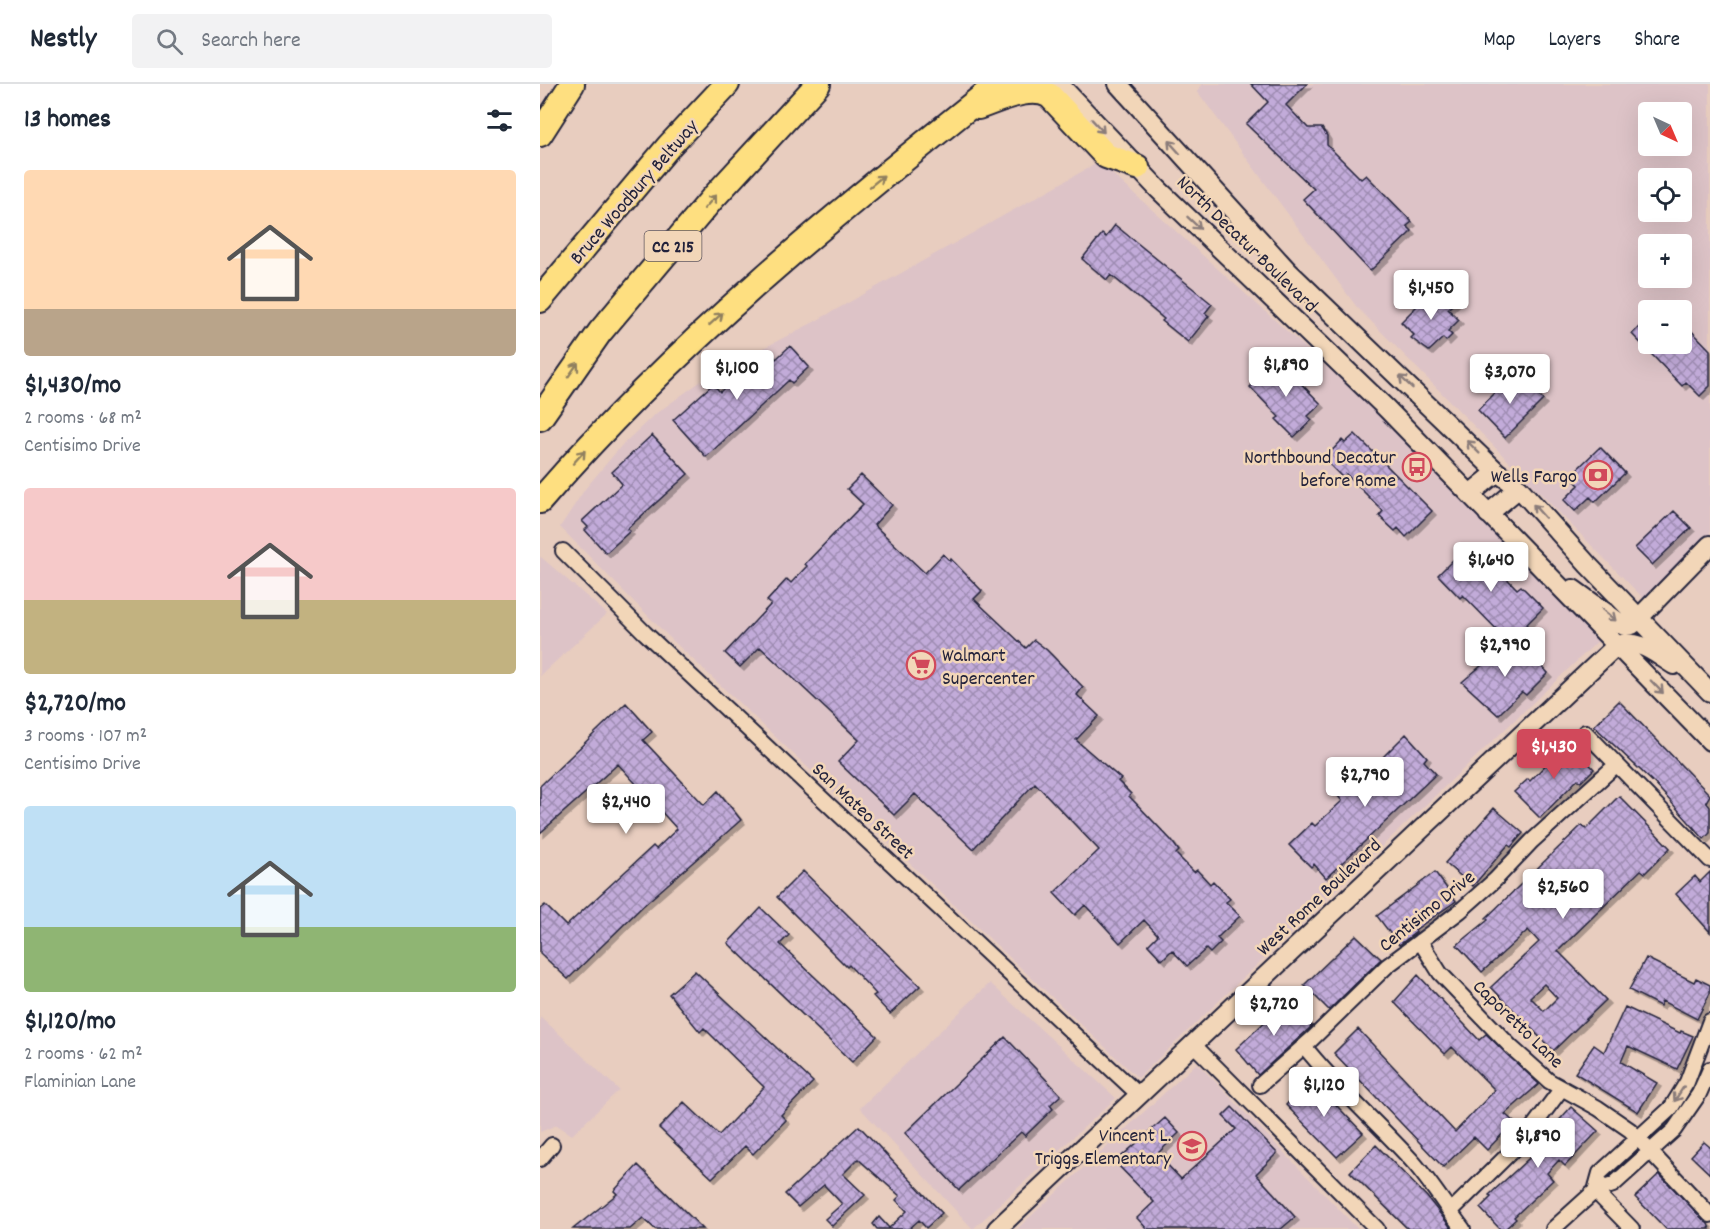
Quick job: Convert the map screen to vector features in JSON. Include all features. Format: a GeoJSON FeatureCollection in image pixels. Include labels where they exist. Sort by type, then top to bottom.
{"type":"FeatureCollection","features":[{"type":"Feature","properties":{"kind":"highway"},"geometry":{"type":"LineString","coordinates":[[540,134],[572,84]]}},
{"type":"Feature","properties":{"kind":"highway","name":"Bruce Woodbury Beltway"},"geometry":{"type":"LineString","coordinates":[[540,300],[669,146],[727,84]]}},
{"type":"Feature","properties":{"kind":"highway","name":"CC 215"},"geometry":{"type":"LineString","coordinates":[[540,418],[600,332],[712,199],[818,84]]}},
{"type":"Feature","properties":{"kind":"highway"},"geometry":{"type":"LineString","coordinates":[[540,501],[608,424],[697,336],[832,218],[999,84]]}},
{"type":"Feature","properties":{"kind":"highway"},"geometry":{"type":"LineString","coordinates":[[965,111],[1025,91],[1039,90],[1050,96],[1106,156],[1137,167]]}},
{"type":"Feature","properties":{"kind":"main road","name":"North Decatur Boulevard"},"geometry":{"type":"LineString","coordinates":[[1059,84],[1137,167],[1276,300],[1470,494],[1710,741]]}},
{"type":"Feature","properties":{"kind":"main road","name":"North Decatur Boulevard"},"geometry":{"type":"LineString","coordinates":[[1119,84],[1281,264],[1497,472],[1519,488],[1705,687]]}},
{"type":"Feature","properties":{"kind":"main road"},"geometry":{"type":"LineString","coordinates":[[1470,494],[1497,472]]}},
{"type":"Feature","properties":{"kind":"main road"},"geometry":{"type":"LineString","coordinates":[[1488,514],[1519,488]]}},
{"type":"Feature","properties":{"kind":"main road"},"geometry":{"type":"LineString","coordinates":[[1544,570],[1623,626],[1632,625],[1641,619],[1710,545]]}},
{"type":"Feature","properties":{"kind":"main road"},"geometry":{"type":"LineString","coordinates":[[1617,645],[1628,642],[1642,644],[1705,687]]}},
{"type":"Feature","properties":{"kind":"main road","name":"West Rome Boulevard"},"geometry":{"type":"LineString","coordinates":[[997,1229],[1617,645]]}},
{"type":"Feature","properties":{"kind":"street","name":"San Mateo Street"},"geometry":{"type":"LineString","coordinates":[[563,551],[645,633],[1139,1095]]}},
{"type":"Feature","properties":{"kind":"street"},"geometry":{"type":"LineString","coordinates":[[1585,732],[1710,860]]}},
{"type":"Feature","properties":{"kind":"street","name":"Centisimo Drive"},"geometry":{"type":"LineString","coordinates":[[1260,1085],[1387,966],[1474,898],[1616,765]]}},
{"type":"Feature","properties":{"kind":"street","name":"Caporetto Lane"},"geometry":{"type":"LineString","coordinates":[[1420,940],[1440,973],[1483,1019],[1542,1075],[1607,1114],[1638,1138],[1710,1215]]}},
{"type":"Feature","properties":{"kind":"street"},"geometry":{"type":"LineString","coordinates":[[1595,1191],[1600,1173],[1671,1108],[1687,1082],[1710,1021]]}},
{"type":"Feature","properties":{"kind":"street"},"geometry":{"type":"LineString","coordinates":[[1193,1044],[1377,1229]]}},
{"type":"Feature","properties":{"kind":"street"},"geometry":{"type":"LineString","coordinates":[[1304,1046],[1329,1076],[1413,1161],[1463,1229]]}},
{"type":"Feature","properties":{"kind":"street"},"geometry":{"type":"LineString","coordinates":[[1553,1229],[1595,1191],[1613,1185],[1651,1152],[1688,1112],[1710,1069]]}},
{"type":"Feature","properties":{"kind":"street"},"geometry":{"type":"LineString","coordinates":[[1451,1211],[1524,1139],[1562,1088]]}},
{"type":"Feature","properties":{"kind":"street"},"geometry":{"type":"LineString","coordinates":[[540,1159],[552,1145]]}},
{"type":"Feature","properties":{"kind":"street"},"geometry":{"type":"LineString","coordinates":[[1595,1191],[1632,1229]]}},
{"type":"Feature","properties":{"kind":"shaded area"},"geometry":{"type":"Polygon","coordinates":[[[1203,84],[1710,84],[1710,534],[1648,603],[1356,306],[1197,91],[1203,84]]]}},
{"type":"Feature","properties":{"kind":"shaded area"},"geometry":{"type":"Polygon","coordinates":[[[1099,162],[1389,423],[1600,639],[1138,1078],[668,636],[560,527],[585,489],[622,445],[654,415],[704,379],[814,322],[1099,162]]]}},
{"type":"Feature","properties":{"kind":"shaded area"},"geometry":{"type":"Polygon","coordinates":[[[540,558],[607,614],[540,676],[540,558]]]}},
{"type":"Feature","properties":{"kind":"shaded area"},"geometry":{"type":"Polygon","coordinates":[[[990,983],[1116,1098],[973,1229],[860,1108],[990,983]]]}},
{"type":"Feature","properties":{"kind":"shaded area"},"geometry":{"type":"Polygon","coordinates":[[[540,1016],[619,1090],[572,1135],[557,1125],[540,1132],[540,1016]]]}},
{"type":"Feature","properties":{"kind":"shaded area","name":"Vincent L. Triggs Elementary"},"geometry":{"type":"Polygon","coordinates":[[[1197,1063],[1358,1229],[1017,1229],[1197,1063]]]}},
{"type":"Feature","properties":{"kind":"building"},"geometry":{"type":"Polygon","coordinates":[[[1251,84],[1307,84],[1286,105],[1308,128],[1322,128],[1327,136],[1327,145],[1361,179],[1366,175],[1412,222],[1407,226],[1412,231],[1370,271],[1303,199],[1314,189],[1246,124],[1268,102],[1251,84]]]}},
{"type":"Feature","properties":{"kind":"building"},"geometry":{"type":"Polygon","coordinates":[[[1115,225],[1212,304],[1205,313],[1209,316],[1188,342],[1111,275],[1107,280],[1082,259],[1102,234],[1106,237],[1115,225]]]}},
{"type":"Feature","properties":{"kind":"building"},"geometry":{"type":"Polygon","coordinates":[[[1445,291],[1455,302],[1448,309],[1459,320],[1448,331],[1452,335],[1446,341],[1443,338],[1429,351],[1411,338],[1414,335],[1401,322],[1426,297],[1432,303],[1445,291]]]}},
{"type":"Feature","properties":{"kind":"building"},"geometry":{"type":"Polygon","coordinates":[[[1638,328],[1638,340],[1632,334],[1638,328]]]}},
{"type":"Feature","properties":{"kind":"building"},"geometry":{"type":"Polygon","coordinates":[[[1692,331],[1710,350],[1710,386],[1700,396],[1686,382],[1682,386],[1651,354],[1692,354],[1692,331]]]}},
{"type":"Feature","properties":{"kind":"building"},"geometry":{"type":"Polygon","coordinates":[[[790,346],[809,367],[792,383],[789,380],[706,457],[673,420],[713,384],[720,392],[743,370],[748,375],[771,353],[776,359],[790,346]]]}},
{"type":"Feature","properties":{"kind":"building"},"geometry":{"type":"Polygon","coordinates":[[[1278,360],[1321,404],[1308,416],[1312,420],[1294,437],[1276,419],[1279,417],[1250,387],[1278,360]]]}},
{"type":"Feature","properties":{"kind":"building"},"geometry":{"type":"Polygon","coordinates":[[[1515,373],[1543,400],[1505,438],[1478,410],[1515,373]]]}},
{"type":"Feature","properties":{"kind":"building"},"geometry":{"type":"Polygon","coordinates":[[[1355,434],[1432,511],[1406,537],[1398,528],[1395,531],[1379,516],[1383,511],[1346,474],[1342,477],[1324,459],[1342,440],[1345,443],[1355,434]]]}},
{"type":"Feature","properties":{"kind":"building"},"geometry":{"type":"Polygon","coordinates":[[[652,435],[688,474],[627,529],[630,531],[606,553],[585,530],[588,527],[582,521],[622,484],[612,472],[652,435]]]}},
{"type":"Feature","properties":{"kind":"building","name":"Wells Fargo"},"geometry":{"type":"Polygon","coordinates":[[[1600,447],[1625,473],[1595,502],[1590,497],[1575,511],[1564,500],[1579,485],[1570,476],[1600,447]]]}},
{"type":"Feature","properties":{"kind":"building","name":"Walmart Supercenter"},"geometry":{"type":"Polygon","coordinates":[[[861,475],[892,505],[874,525],[925,573],[943,554],[950,561],[951,559],[982,591],[974,599],[1026,648],[1034,640],[1047,650],[1083,687],[1077,695],[1099,716],[1076,740],[1121,779],[1118,781],[1131,794],[1129,796],[1171,840],[1179,851],[1176,854],[1194,872],[1197,870],[1210,884],[1213,881],[1230,899],[1226,902],[1240,916],[1217,938],[1221,942],[1210,953],[1206,949],[1187,966],[1172,950],[1162,960],[1148,945],[1158,935],[1144,920],[1120,943],[1085,905],[1075,915],[1054,893],[1099,850],[1035,783],[973,849],[915,794],[894,815],[838,762],[859,740],[760,647],[740,667],[725,653],[771,604],[767,601],[787,579],[791,583],[807,566],[805,564],[863,504],[847,489],[861,475]]]}},
{"type":"Feature","properties":{"kind":"building"},"geometry":{"type":"Polygon","coordinates":[[[1674,511],[1691,528],[1652,565],[1635,548],[1674,511]]]}},
{"type":"Feature","properties":{"kind":"building"},"geometry":{"type":"Polygon","coordinates":[[[1475,546],[1517,589],[1521,586],[1543,608],[1509,642],[1463,595],[1460,598],[1438,575],[1460,553],[1464,557],[1475,546]]]}},
{"type":"Feature","properties":{"kind":"building"},"geometry":{"type":"Polygon","coordinates":[[[1509,642],[1522,655],[1526,650],[1548,673],[1526,695],[1522,692],[1498,715],[1462,682],[1509,642]]]}},
{"type":"Feature","properties":{"kind":"building"},"geometry":{"type":"Polygon","coordinates":[[[1619,701],[1710,795],[1706,802],[1710,807],[1710,833],[1704,839],[1655,784],[1594,726],[1619,701]]]}},
{"type":"Feature","properties":{"kind":"building"},"geometry":{"type":"Polygon","coordinates":[[[626,703],[652,732],[643,740],[704,805],[718,791],[741,820],[643,906],[568,979],[540,953],[540,909],[545,905],[566,926],[653,846],[656,849],[677,829],[618,764],[540,833],[540,786],[626,703]]]}},
{"type":"Feature","properties":{"kind":"building"},"geometry":{"type":"Polygon","coordinates":[[[1406,734],[1427,757],[1424,761],[1436,774],[1326,878],[1314,864],[1311,867],[1289,845],[1312,823],[1315,826],[1342,801],[1338,796],[1354,781],[1359,786],[1386,760],[1383,757],[1406,734]]]}},
{"type":"Feature","properties":{"kind":"building"},"geometry":{"type":"Polygon","coordinates":[[[1568,742],[1594,769],[1581,782],[1578,779],[1540,818],[1514,792],[1528,779],[1530,781],[1568,742]]]}},
{"type":"Feature","properties":{"kind":"building"},"geometry":{"type":"Polygon","coordinates":[[[1619,796],[1670,848],[1645,873],[1641,870],[1558,951],[1606,1000],[1553,1051],[1491,987],[1539,942],[1528,930],[1482,972],[1457,945],[1488,920],[1486,918],[1582,825],[1586,829],[1619,796]],[[1544,984],[1530,997],[1544,1011],[1557,998],[1544,984]]]}},
{"type":"Feature","properties":{"kind":"building"},"geometry":{"type":"Polygon","coordinates":[[[1494,808],[1523,833],[1511,847],[1508,845],[1473,886],[1445,863],[1494,808]]]}},
{"type":"Feature","properties":{"kind":"building"},"geometry":{"type":"Polygon","coordinates":[[[803,871],[920,986],[890,1014],[873,996],[876,994],[849,965],[847,967],[777,897],[803,871]]]}},
{"type":"Feature","properties":{"kind":"building"},"geometry":{"type":"Polygon","coordinates":[[[1435,872],[1456,901],[1415,930],[1416,932],[1399,945],[1377,916],[1435,872]]]}},
{"type":"Feature","properties":{"kind":"building"},"geometry":{"type":"Polygon","coordinates":[[[1710,872],[1710,932],[1676,894],[1695,876],[1700,882],[1710,872]]]}},
{"type":"Feature","properties":{"kind":"building"},"geometry":{"type":"Polygon","coordinates":[[[761,908],[789,935],[780,944],[877,1036],[852,1062],[728,943],[761,908]]]}},
{"type":"Feature","properties":{"kind":"building"},"geometry":{"type":"Polygon","coordinates":[[[1356,935],[1381,959],[1329,1010],[1304,985],[1356,935]]]}},
{"type":"Feature","properties":{"kind":"building"},"geometry":{"type":"Polygon","coordinates":[[[1646,958],[1694,982],[1696,978],[1710,985],[1710,993],[1697,1019],[1662,1001],[1660,1006],[1629,990],[1646,958]]]}},
{"type":"Feature","properties":{"kind":"building"},"geometry":{"type":"Polygon","coordinates":[[[695,971],[813,1082],[781,1115],[786,1120],[753,1154],[745,1146],[712,1178],[659,1128],[684,1102],[719,1135],[764,1087],[704,1028],[700,1032],[669,994],[695,971]]]}},
{"type":"Feature","properties":{"kind":"building"},"geometry":{"type":"Polygon","coordinates":[[[1418,975],[1479,1040],[1486,1034],[1539,1084],[1505,1114],[1514,1122],[1487,1150],[1474,1137],[1443,1167],[1334,1053],[1358,1029],[1455,1132],[1495,1090],[1452,1047],[1445,1054],[1394,1002],[1418,975]]]}},
{"type":"Feature","properties":{"kind":"building"},"geometry":{"type":"Polygon","coordinates":[[[1289,999],[1312,1026],[1258,1075],[1236,1049],[1289,999]]]}},
{"type":"Feature","properties":{"kind":"building"},"geometry":{"type":"Polygon","coordinates":[[[1625,1007],[1680,1033],[1681,1031],[1693,1036],[1677,1069],[1628,1046],[1621,1062],[1657,1083],[1638,1112],[1575,1073],[1594,1045],[1604,1052],[1625,1007]]]}},
{"type":"Feature","properties":{"kind":"building"},"geometry":{"type":"Polygon","coordinates":[[[1005,1037],[1061,1095],[1050,1105],[1053,1109],[1025,1136],[1021,1132],[959,1190],[905,1133],[1005,1037]]]}},
{"type":"Feature","properties":{"kind":"building"},"geometry":{"type":"Polygon","coordinates":[[[1311,1079],[1363,1133],[1337,1157],[1286,1105],[1311,1079]]]}},
{"type":"Feature","properties":{"kind":"building"},"geometry":{"type":"Polygon","coordinates":[[[1232,1107],[1277,1153],[1256,1174],[1295,1217],[1281,1229],[1147,1229],[1137,1218],[1154,1202],[1115,1162],[1165,1118],[1179,1133],[1157,1154],[1181,1179],[1236,1129],[1223,1116],[1232,1107]]]}},
{"type":"Feature","properties":{"kind":"building"},"geometry":{"type":"Polygon","coordinates":[[[1571,1107],[1598,1131],[1565,1166],[1559,1160],[1547,1173],[1553,1180],[1514,1217],[1516,1219],[1505,1229],[1500,1229],[1480,1208],[1491,1197],[1489,1195],[1539,1149],[1536,1146],[1571,1107]]]}},
{"type":"Feature","properties":{"kind":"building"},"geometry":{"type":"Polygon","coordinates":[[[859,1126],[942,1213],[926,1228],[919,1220],[909,1229],[877,1229],[873,1224],[879,1217],[889,1228],[907,1211],[896,1200],[900,1196],[858,1159],[843,1174],[865,1195],[832,1226],[825,1219],[842,1204],[824,1185],[798,1207],[785,1194],[859,1126]]]}},
{"type":"Feature","properties":{"kind":"building"},"geometry":{"type":"Polygon","coordinates":[[[1704,1142],[1710,1147],[1710,1174],[1691,1156],[1704,1142]]]}},
{"type":"Feature","properties":{"kind":"building"},"geometry":{"type":"Polygon","coordinates":[[[1376,1145],[1427,1197],[1452,1229],[1408,1229],[1350,1172],[1376,1145]]]}},
{"type":"Feature","properties":{"kind":"building"},"geometry":{"type":"Polygon","coordinates":[[[638,1165],[703,1229],[655,1229],[643,1218],[630,1229],[573,1229],[617,1194],[614,1191],[638,1165]]]}},
{"type":"Feature","properties":{"kind":"building"},"geometry":{"type":"Polygon","coordinates":[[[1659,1174],[1708,1224],[1710,1229],[1666,1229],[1635,1197],[1659,1174]]]}},
{"type":"Feature","properties":{"kind":"place","name":"Northbound Decatur before Rome"},"geometry":{"type":"Point","coordinates":[1417,467]}},
{"type":"Feature","properties":{"kind":"place","name":"Wells Fargo"},"geometry":{"type":"Point","coordinates":[1598,475]}},
{"type":"Feature","properties":{"kind":"place","name":"Walmart Supercenter"},"geometry":{"type":"Point","coordinates":[921,665]}},
{"type":"Feature","properties":{"kind":"place","name":"Vincent L. Triggs Elementary"},"geometry":{"type":"Point","coordinates":[1192,1146]}}]}
